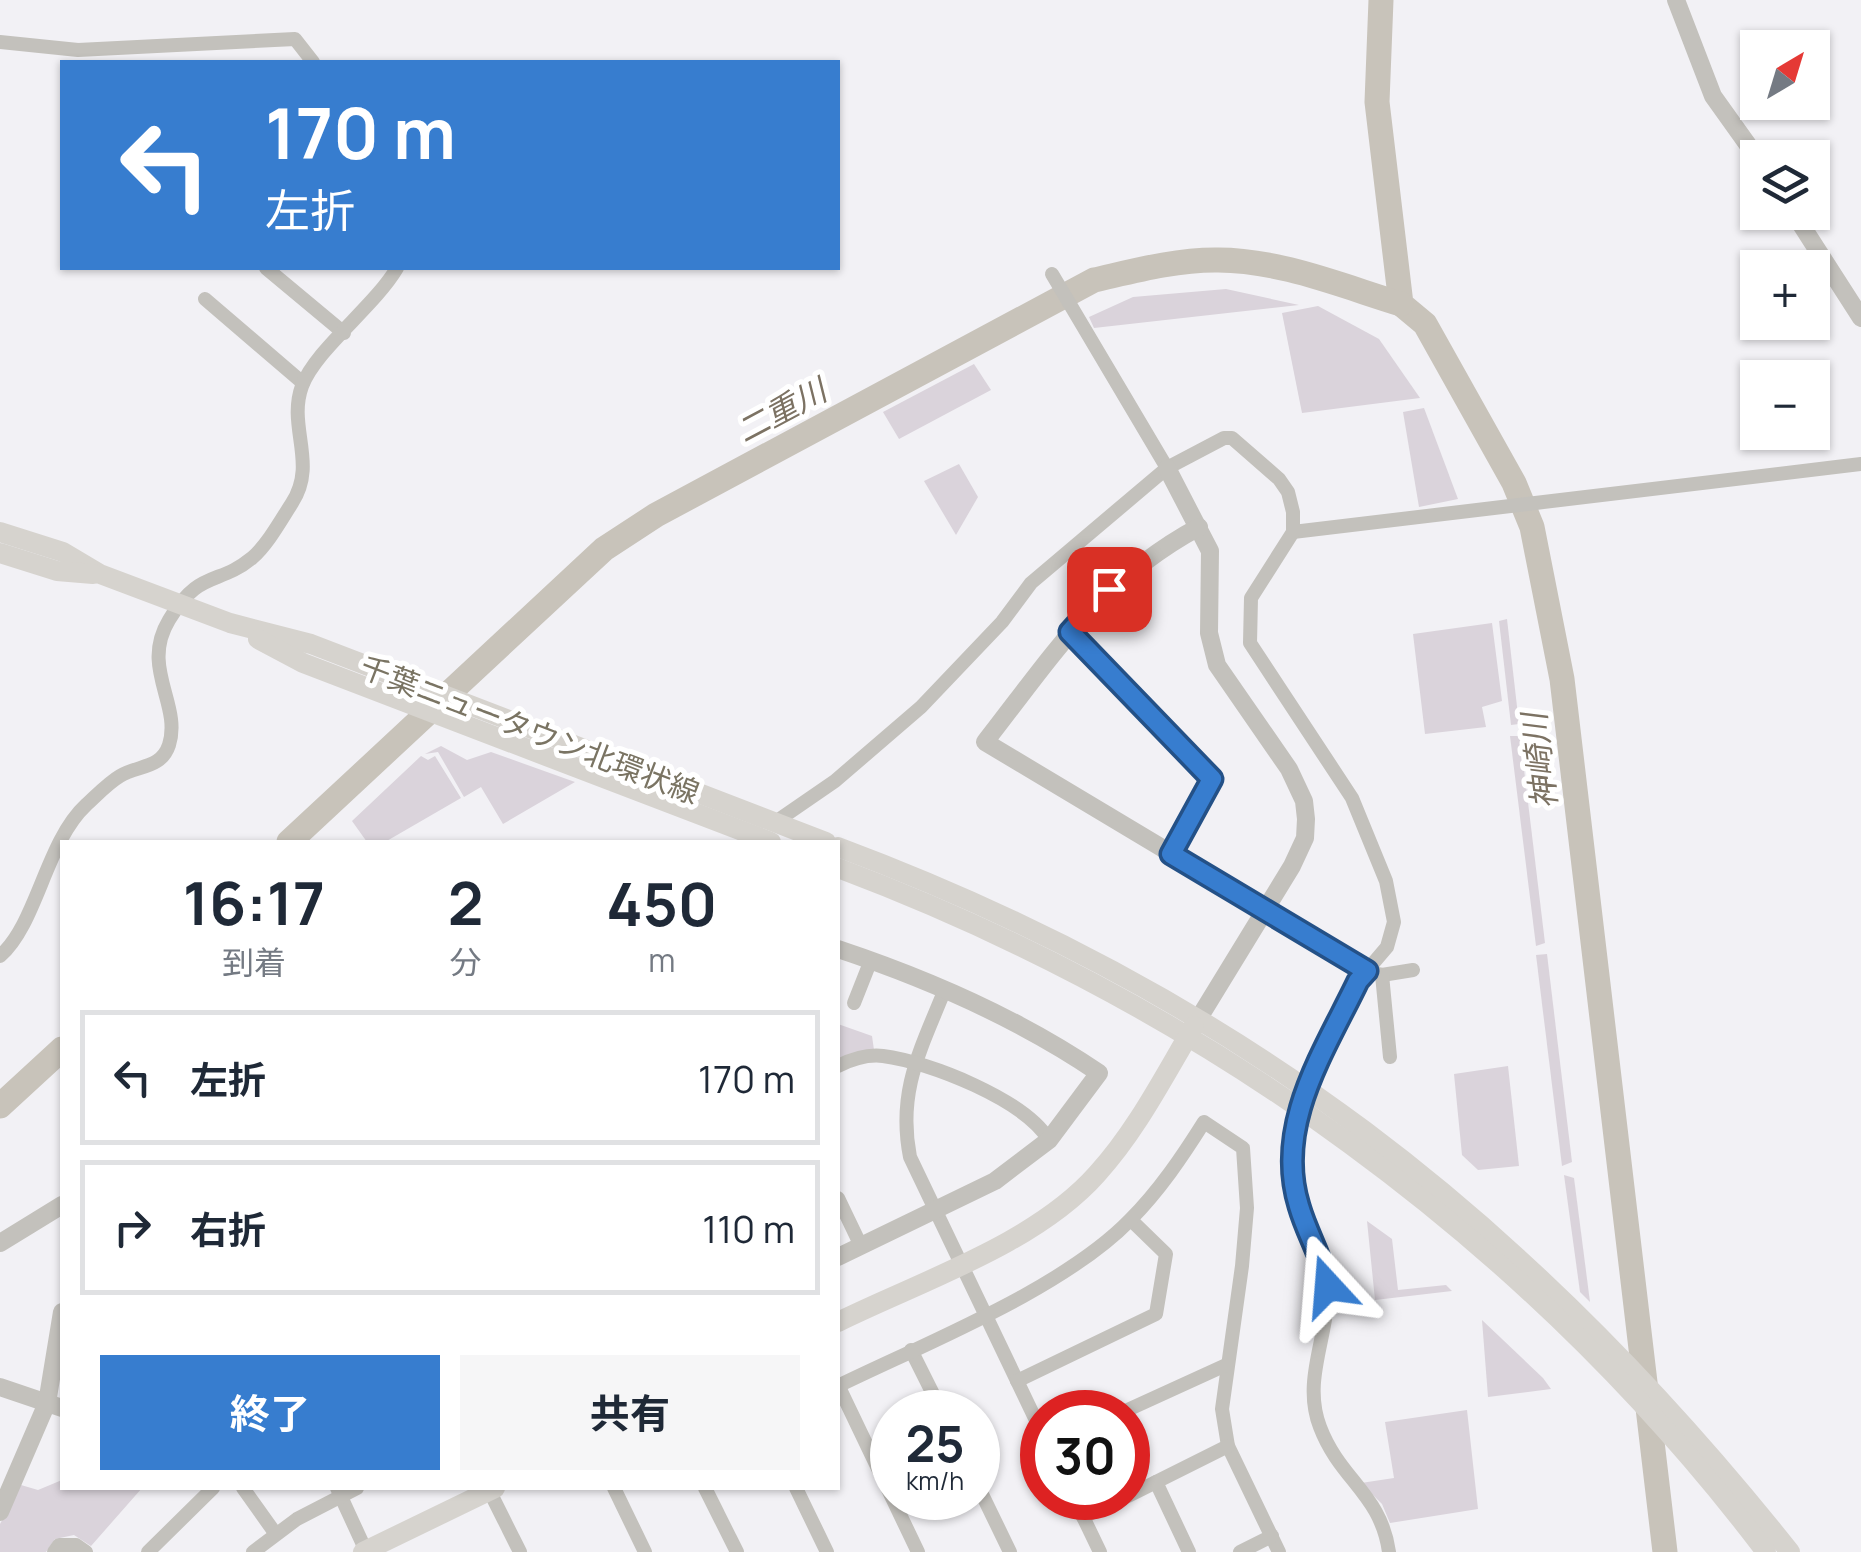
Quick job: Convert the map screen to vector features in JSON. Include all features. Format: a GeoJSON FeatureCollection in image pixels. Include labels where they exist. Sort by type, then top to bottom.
{"type":"FeatureCollection","features":[{"type":"Feature","properties":{"kind":"main road","name":"千葉ニュータウン北環状線"},"geometry":{"type":"LineString","coordinates":[[0,532],[64,552],[100,574],[230,623],[303,663],[415,696],[470,706],[772,833]]}},
{"type":"Feature","properties":{"kind":"main road","name":"千葉ニュータウン北環状線"},"geometry":{"type":"LineString","coordinates":[[0,553],[57,571],[100,574]]}},
{"type":"Feature","properties":{"kind":"main road","name":"千葉ニュータウン北環状線"},"geometry":{"type":"LineString","coordinates":[[415,696],[453,721],[772,833],[814,840]]}},
{"type":"Feature","properties":{"kind":"main road"},"geometry":{"type":"LineString","coordinates":[[840,848],[1029,926],[1194,1026],[1444,1190],[1570,1302],[1700,1439],[1790,1552]]}},
{"type":"Feature","properties":{"kind":"main road"},"geometry":{"type":"LineString","coordinates":[[840,869],[990,930],[1194,1026]]}},
{"type":"Feature","properties":{"kind":"main road"},"geometry":{"type":"LineString","coordinates":[[840,1321],[1032,1227],[1076,1195],[1129,1134],[1194,1026]]}},
{"type":"Feature","properties":{"kind":"main road"},"geometry":{"type":"LineString","coordinates":[[1272,1076],[1428,1203],[1548,1308],[1642,1403],[1766,1552]]}},
{"type":"Feature","properties":{"kind":"main road"},"geometry":{"type":"LineString","coordinates":[[365,1551],[486,1490]]}},
{"type":"Feature","properties":{"kind":"street"},"geometry":{"type":"LineString","coordinates":[[1676,0],[1713,96],[1744,140]]}},
{"type":"Feature","properties":{"kind":"street"},"geometry":{"type":"LineString","coordinates":[[0,42],[98,50],[295,39],[311,60]]}},
{"type":"Feature","properties":{"kind":"street"},"geometry":{"type":"LineString","coordinates":[[1805,230],[1861,318]]}},
{"type":"Feature","properties":{"kind":"street"},"geometry":{"type":"LineString","coordinates":[[268,270],[344,333]]}},
{"type":"Feature","properties":{"kind":"street"},"geometry":{"type":"LineString","coordinates":[[64,840],[81,809],[118,777],[151,766],[167,752],[172,736],[156,658],[164,629],[180,604],[206,578],[254,556],[302,487],[305,452],[296,420],[303,383],[396,270]]}},
{"type":"Feature","properties":{"kind":"street"},"geometry":{"type":"LineString","coordinates":[[1052,274],[1199,527],[1213,564],[1209,633],[1217,665],[1289,769],[1304,801],[1305,838],[1194,1026]]}},
{"type":"Feature","properties":{"kind":"street"},"geometry":{"type":"LineString","coordinates":[[205,299],[303,383]]}},
{"type":"Feature","properties":{"kind":"street"},"geometry":{"type":"LineString","coordinates":[[772,833],[921,707],[1002,622],[1031,583],[1166,468],[1224,438],[1232,438],[1288,492],[1293,532],[1251,598],[1247,629],[1256,657],[1352,798],[1386,881],[1394,929],[1374,973],[1299,1106],[1292,1127],[1298,1205],[1323,1262],[1328,1286],[1311,1390],[1318,1423],[1335,1460],[1377,1507],[1385,1525],[1389,1552]]}},
{"type":"Feature","properties":{"kind":"street"},"geometry":{"type":"LineString","coordinates":[[1293,532],[1861,464]]}},
{"type":"Feature","properties":{"kind":"street"},"geometry":{"type":"LineString","coordinates":[[1199,527],[1125,574],[1070,632],[985,742],[1374,973],[1413,970]]}},
{"type":"Feature","properties":{"kind":"street"},"geometry":{"type":"LineString","coordinates":[[1070,632],[1212,779],[1171,854]]}},
{"type":"Feature","properties":{"kind":"street"},"geometry":{"type":"LineString","coordinates":[[0,956],[12,944],[60,846]]}},
{"type":"Feature","properties":{"kind":"street"},"geometry":{"type":"LineString","coordinates":[[840,950],[945,989],[1036,1030],[1099,1073],[1049,1140],[995,1181],[840,1256]]}},
{"type":"Feature","properties":{"kind":"street"},"geometry":{"type":"LineString","coordinates":[[854,1004],[871,960]]}},
{"type":"Feature","properties":{"kind":"street"},"geometry":{"type":"LineString","coordinates":[[1374,973],[1390,1057]]}},
{"type":"Feature","properties":{"kind":"street"},"geometry":{"type":"LineString","coordinates":[[945,989],[905,1095],[904,1124],[910,1158],[1021,1390]]}},
{"type":"Feature","properties":{"kind":"street"},"geometry":{"type":"LineString","coordinates":[[840,1065],[854,1058],[880,1056],[915,1064],[1008,1102],[1049,1140]]}},
{"type":"Feature","properties":{"kind":"street"},"geometry":{"type":"LineString","coordinates":[[840,1385],[1056,1277],[1131,1220],[1175,1168],[1204,1122],[1243,1148],[1247,1208],[1222,1409],[1228,1446],[1280,1552]]}},
{"type":"Feature","properties":{"kind":"street"},"geometry":{"type":"LineString","coordinates":[[840,1202],[860,1246]]}},
{"type":"Feature","properties":{"kind":"street"},"geometry":{"type":"LineString","coordinates":[[0,1243],[60,1206]]}},
{"type":"Feature","properties":{"kind":"street"},"geometry":{"type":"LineString","coordinates":[[1017,1381],[1156,1314],[1166,1254],[1131,1220]]}},
{"type":"Feature","properties":{"kind":"street"},"geometry":{"type":"LineString","coordinates":[[0,1512],[54,1405],[60,1335]]}},
{"type":"Feature","properties":{"kind":"street"},"geometry":{"type":"LineString","coordinates":[[911,1350],[931,1390]]}},
{"type":"Feature","properties":{"kind":"street"},"geometry":{"type":"LineString","coordinates":[[1150,1400],[1226,1365]]}},
{"type":"Feature","properties":{"kind":"street"},"geometry":{"type":"LineString","coordinates":[[0,1387],[54,1405]]}},
{"type":"Feature","properties":{"kind":"street"},"geometry":{"type":"LineString","coordinates":[[840,1390],[918,1552]]}},
{"type":"Feature","properties":{"kind":"street"},"geometry":{"type":"LineString","coordinates":[[1150,1485],[1228,1446]]}},
{"type":"Feature","properties":{"kind":"street"},"geometry":{"type":"LineString","coordinates":[[1156,1482],[1189,1552]]}},
{"type":"Feature","properties":{"kind":"street"},"geometry":{"type":"LineString","coordinates":[[148,1552],[211,1490]]}},
{"type":"Feature","properties":{"kind":"street"},"geometry":{"type":"LineString","coordinates":[[244,1490],[276,1533]]}},
{"type":"Feature","properties":{"kind":"street"},"geometry":{"type":"LineString","coordinates":[[489,1490],[520,1552]]}},
{"type":"Feature","properties":{"kind":"street"},"geometry":{"type":"LineString","coordinates":[[618,1490],[645,1552]]}},
{"type":"Feature","properties":{"kind":"street"},"geometry":{"type":"LineString","coordinates":[[706,1490],[736,1552]]}},
{"type":"Feature","properties":{"kind":"street"},"geometry":{"type":"LineString","coordinates":[[797,1490],[827,1552]]}},
{"type":"Feature","properties":{"kind":"street"},"geometry":{"type":"LineString","coordinates":[[253,1552],[338,1492],[365,1551]]}},
{"type":"Feature","properties":{"kind":"street"},"geometry":{"type":"LineString","coordinates":[[994,1520],[1010,1552]]}},
{"type":"Feature","properties":{"kind":"street"},"geometry":{"type":"LineString","coordinates":[[1084,1520],[1100,1552]]}},
{"type":"Feature","properties":{"kind":"street"},"geometry":{"type":"LineString","coordinates":[[1240,1552],[1272,1536]]}},
{"type":"Feature","properties":{"kind":"street"},"geometry":{"type":"LineString","coordinates":[[54,1552],[59,1545],[76,1544],[86,1552]]}},
{"type":"Feature","properties":{"kind":"shaded area"},"geometry":{"type":"Polygon","coordinates":[[[1226,289],[1299,305],[1094,328],[1089,317],[1133,297],[1226,289]]]}},
{"type":"Feature","properties":{"kind":"shaded area"},"geometry":{"type":"Polygon","coordinates":[[[1318,306],[1379,339],[1420,398],[1302,413],[1282,313],[1318,306]]]}},
{"type":"Feature","properties":{"kind":"shaded area"},"geometry":{"type":"Polygon","coordinates":[[[974,364],[991,390],[899,439],[883,412],[974,364]]]}},
{"type":"Feature","properties":{"kind":"shaded area"},"geometry":{"type":"Polygon","coordinates":[[[1424,408],[1458,499],[1419,507],[1403,412],[1424,408]]]}},
{"type":"Feature","properties":{"kind":"shaded area"},"geometry":{"type":"Polygon","coordinates":[[[959,464],[978,497],[956,535],[924,481],[959,464]]]}},
{"type":"Feature","properties":{"kind":"shaded area"},"geometry":{"type":"Polygon","coordinates":[[[1507,619],[1519,724],[1511,725],[1499,621],[1507,619]]]}},
{"type":"Feature","properties":{"kind":"shaded area"},"geometry":{"type":"Polygon","coordinates":[[[1492,623],[1502,701],[1482,707],[1486,727],[1425,734],[1413,634],[1492,623]]]}},
{"type":"Feature","properties":{"kind":"shaded area"},"geometry":{"type":"Polygon","coordinates":[[[1510,736],[1520,736],[1545,943],[1536,946],[1510,736]]]}},
{"type":"Feature","properties":{"kind":"shaded area"},"geometry":{"type":"Polygon","coordinates":[[[441,746],[467,760],[491,752],[575,782],[503,824],[481,787],[464,797],[438,752],[425,754],[441,746]]]}},
{"type":"Feature","properties":{"kind":"shaded area"},"geometry":{"type":"Polygon","coordinates":[[[421,756],[428,760],[435,756],[461,798],[388,840],[366,840],[352,821],[421,756]]]}},
{"type":"Feature","properties":{"kind":"shaded area"},"geometry":{"type":"Polygon","coordinates":[[[1547,954],[1572,1162],[1562,1166],[1536,955],[1547,954]]]}},
{"type":"Feature","properties":{"kind":"shaded area"},"geometry":{"type":"Polygon","coordinates":[[[840,1025],[872,1036],[874,1050],[840,1061],[840,1025]]]}},
{"type":"Feature","properties":{"kind":"shaded area"},"geometry":{"type":"Polygon","coordinates":[[[1508,1066],[1519,1166],[1478,1170],[1462,1155],[1454,1074],[1508,1066]]]}},
{"type":"Feature","properties":{"kind":"shaded area"},"geometry":{"type":"Polygon","coordinates":[[[1564,1175],[1574,1178],[1590,1302],[1580,1292],[1564,1175]]]}},
{"type":"Feature","properties":{"kind":"shaded area"},"geometry":{"type":"Polygon","coordinates":[[[1367,1221],[1392,1239],[1398,1290],[1446,1285],[1452,1291],[1375,1300],[1367,1221]]]}},
{"type":"Feature","properties":{"kind":"shaded area"},"geometry":{"type":"Polygon","coordinates":[[[1482,1320],[1543,1378],[1551,1389],[1488,1397],[1482,1320]]]}},
{"type":"Feature","properties":{"kind":"shaded area"},"geometry":{"type":"Polygon","coordinates":[[[1467,1410],[1478,1509],[1390,1523],[1382,1504],[1361,1483],[1394,1478],[1385,1422],[1467,1410]]]}},
{"type":"Feature","properties":{"kind":"shaded area"},"geometry":{"type":"Polygon","coordinates":[[[60,1481],[60,1490],[140,1490],[91,1546],[74,1535],[55,1539],[46,1552],[0,1552],[0,1524],[21,1485],[38,1490],[60,1481]]]}},
{"type":"Feature","properties":{"kind":"waterway","name":"神崎川"},"geometry":{"type":"LineString","coordinates":[[1381,0],[1377,102],[1401,304],[1425,324],[1514,483],[1532,527],[1562,679],[1665,1552]]}},
{"type":"Feature","properties":{"kind":"waterway","name":"二重川"},"geometry":{"type":"LineString","coordinates":[[291,840],[604,549],[656,515],[1094,280],[1184,262],[1238,261],[1309,275],[1401,304]]}},
{"type":"Feature","properties":{"kind":"waterway","name":"二重川"},"geometry":{"type":"LineString","coordinates":[[0,1106],[60,1051]]}},
{"type":"Feature","properties":{"kind":"route"},"geometry":{"type":"LineString","coordinates":[[1109,589],[1070,632],[1212,779],[1171,854],[1367,971],[1358,981],[1292,1127],[1298,1205],[1323,1262],[1328,1286]]}}]}
